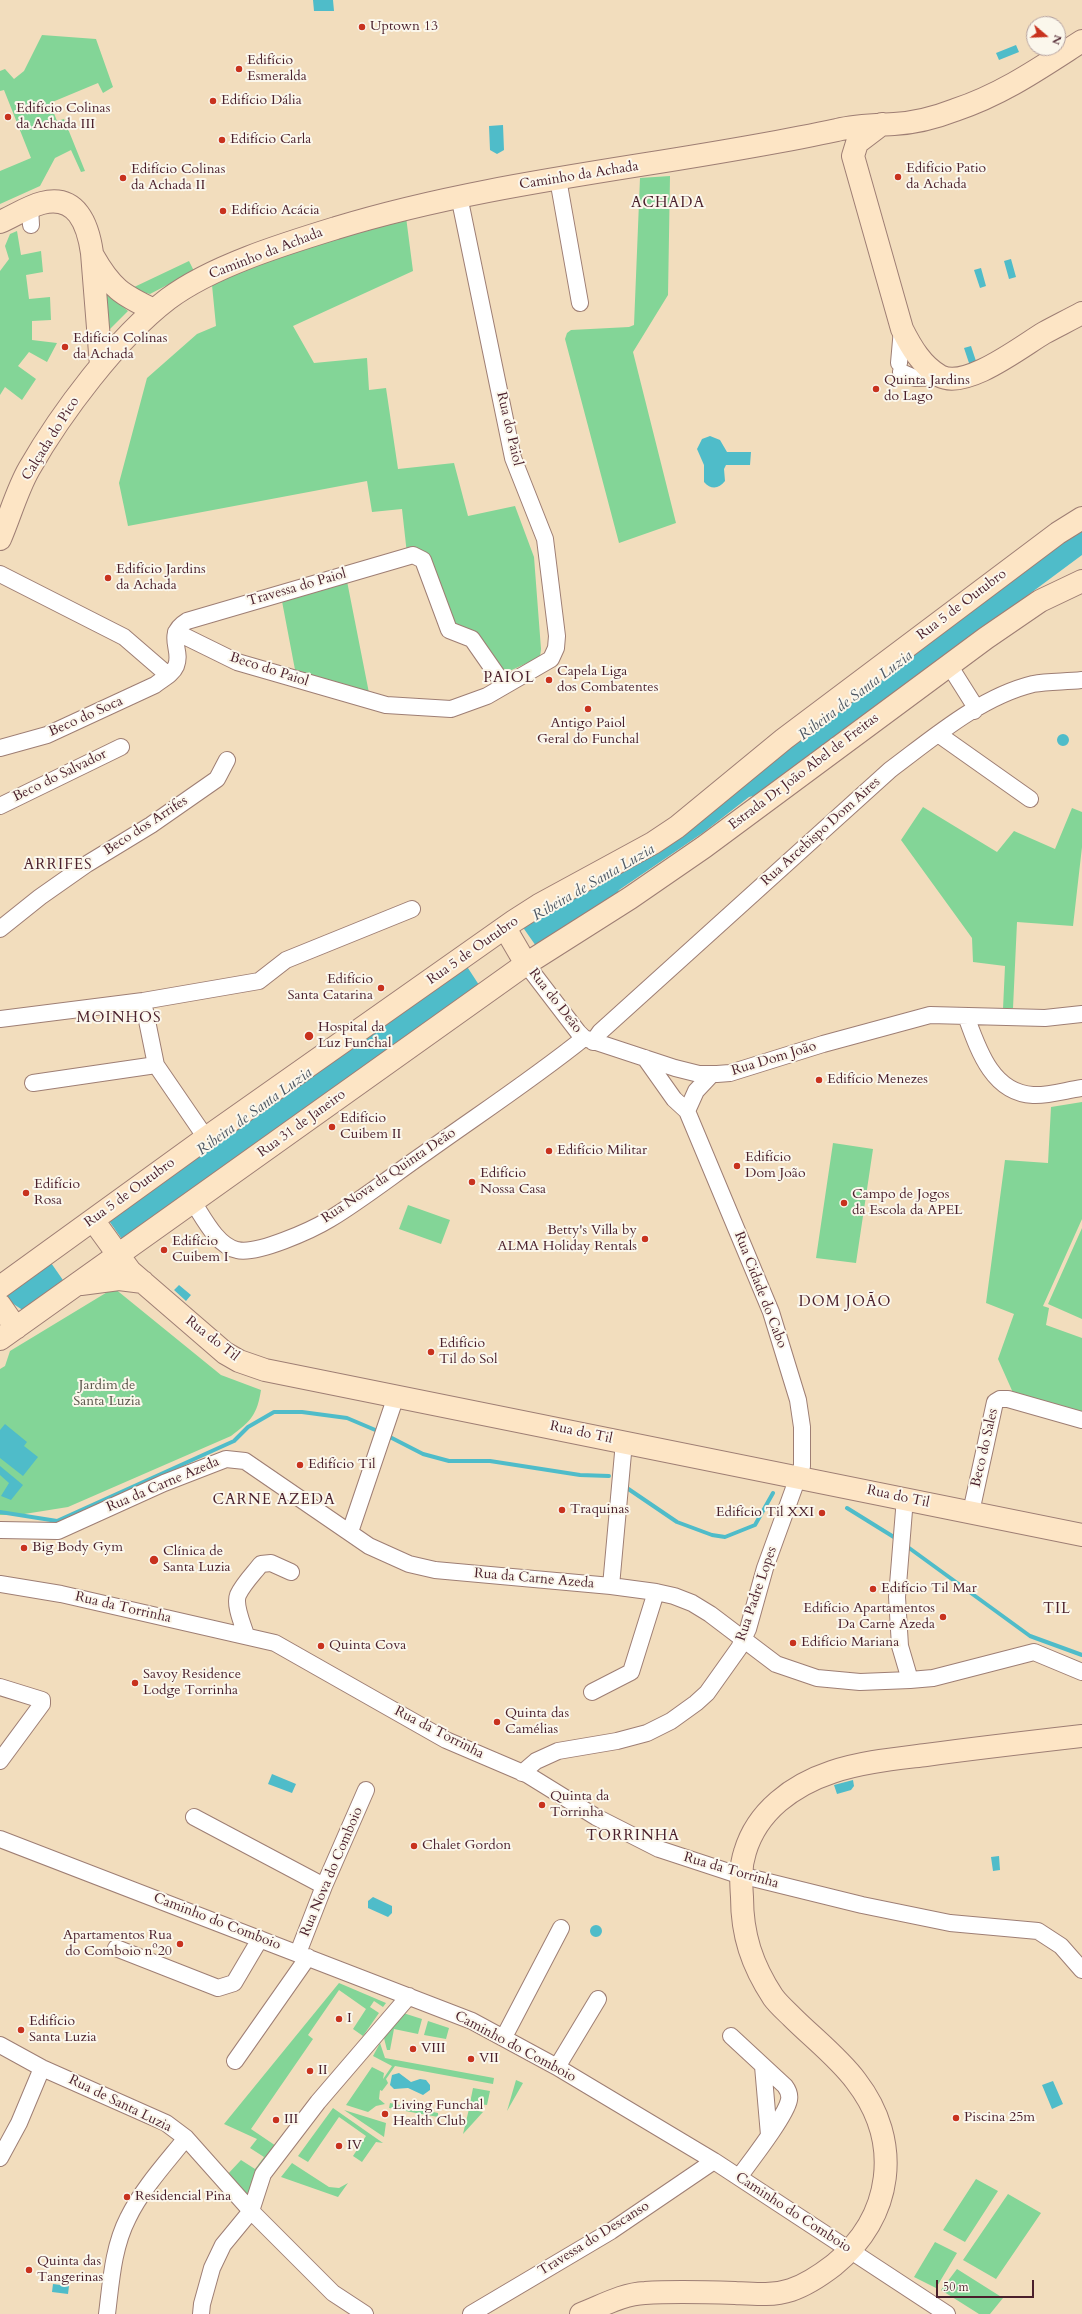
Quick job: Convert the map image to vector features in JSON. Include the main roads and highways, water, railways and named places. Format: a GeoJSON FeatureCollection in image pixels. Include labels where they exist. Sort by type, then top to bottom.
{"type":"FeatureCollection","features":[{"type":"Feature","properties":{"kind":"main road","name":"Caminho da Achada"},"geometry":{"type":"LineString","coordinates":[[101,366],[154,310],[172,296],[214,272],[278,247],[388,212],[459,196],[674,161],[817,135],[839,129],[896,124],[953,111],[1007,90],[1082,41]]}},
{"type":"Feature","properties":{"kind":"main road"},"geometry":{"type":"LineString","coordinates":[[883,124],[857,143],[853,156],[902,329],[913,350],[927,366],[941,377],[968,376],[988,368],[1045,333],[1082,313]]}},
{"type":"Feature","properties":{"kind":"main road"},"geometry":{"type":"LineString","coordinates":[[817,135],[837,143],[853,156]]}},
{"type":"Feature","properties":{"kind":"main road"},"geometry":{"type":"LineString","coordinates":[[0,222],[30,216],[50,201],[59,202],[73,208],[83,218],[89,235],[92,253],[101,366]]}},
{"type":"Feature","properties":{"kind":"main road"},"geometry":{"type":"LineString","coordinates":[[92,253],[115,288],[128,298],[154,310]]}},
{"type":"Feature","properties":{"kind":"main road","name":"Calçada do Pico"},"geometry":{"type":"LineString","coordinates":[[0,539],[27,472],[66,413],[101,366]]}},
{"type":"Feature","properties":{"kind":"main road","name":"Rua 5 de Outubro"},"geometry":{"type":"LineString","coordinates":[[0,1287],[206,1138],[505,928],[539,905],[653,843],[677,828],[784,739],[1058,533],[1082,518]]}},
{"type":"Feature","properties":{"kind":"main road","name":"Estrada Dr João Abel de Freitas"},"geometry":{"type":"LineString","coordinates":[[526,964],[630,898],[704,847],[948,666],[1040,601],[1082,581]]}},
{"type":"Feature","properties":{"kind":"main road"},"geometry":{"type":"LineString","coordinates":[[505,928],[526,964]]}},
{"type":"Feature","properties":{"kind":"main road","name":"Rua 31 de Janeiro"},"geometry":{"type":"LineString","coordinates":[[7,1323],[78,1284],[526,964]]}},
{"type":"Feature","properties":{"kind":"main road","name":"Rua do Til"},"geometry":{"type":"LineString","coordinates":[[93,1220],[117,1255],[143,1282],[225,1353],[240,1361],[265,1370],[905,1498],[1082,1535]]}},
{"type":"Feature","properties":{"kind":"main road","name":"Rua 31 de Janeiro"},"geometry":{"type":"LineString","coordinates":[[78,1284],[119,1279],[143,1282]]}},
{"type":"Feature","properties":{"kind":"main road"},"geometry":{"type":"LineString","coordinates":[[581,2314],[623,2297],[643,2293],[761,2294],[788,2291],[803,2285],[826,2270],[850,2251],[872,2221],[883,2194],[887,2170],[881,2128],[874,2112],[856,2080],[774,1999],[758,1970],[745,1940],[742,1912],[741,1875],[745,1852],[763,1817],[779,1800],[798,1787],[831,1772],[871,1762],[1082,1736]]}},
{"type":"Feature","properties":{"kind":"water"},"geometry":{"type":"Polygon","coordinates":[[[313,0],[333,0],[334,11],[314,11],[313,0]]]}},
{"type":"Feature","properties":{"kind":"water"},"geometry":{"type":"Polygon","coordinates":[[[1016,45],[1019,52],[999,60],[996,53],[1016,45]]]}},
{"type":"Feature","properties":{"kind":"water"},"geometry":{"type":"Polygon","coordinates":[[[503,125],[504,150],[497,154],[490,150],[489,126],[503,125]]]}},
{"type":"Feature","properties":{"kind":"water"},"geometry":{"type":"Polygon","coordinates":[[[1011,259],[1016,277],[1009,279],[1004,261],[1011,259]]]}},
{"type":"Feature","properties":{"kind":"water"},"geometry":{"type":"Polygon","coordinates":[[[981,268],[986,286],[980,288],[974,270],[981,268]]]}},
{"type":"Feature","properties":{"kind":"water"},"geometry":{"type":"Polygon","coordinates":[[[971,346],[977,364],[970,366],[964,348],[971,346]]]}},
{"type":"Feature","properties":{"kind":"water"},"geometry":{"type":"Polygon","coordinates":[[[710,436],[720,440],[727,452],[751,452],[750,465],[726,465],[724,469],[725,481],[720,486],[715,488],[704,482],[704,465],[697,449],[702,439],[710,436]]]}},
{"type":"Feature","properties":{"kind":"water","name":"Ribeira de Santa Luzia"},"geometry":{"type":"Polygon","coordinates":[[[1082,529],[1082,555],[760,794],[749,797],[704,832],[619,890],[613,899],[24,1311],[0,1295],[350,1044],[789,746],[1082,529]]]}},
{"type":"Feature","properties":{"kind":"water"},"geometry":{"type":"Polygon","coordinates":[[[1065,734],[1068,735],[1068,745],[1061,746],[1058,745],[1057,738],[1058,735],[1065,734]]]}},
{"type":"Feature","properties":{"kind":"water"},"geometry":{"type":"Polygon","coordinates":[[[179,1285],[191,1295],[186,1301],[174,1290],[179,1285]]]}},
{"type":"Feature","properties":{"kind":"water"},"geometry":{"type":"Polygon","coordinates":[[[5,1424],[27,1442],[24,1446],[38,1457],[23,1476],[0,1458],[0,1430],[5,1424]]]}},
{"type":"Feature","properties":{"kind":"water"},"geometry":{"type":"Polygon","coordinates":[[[0,1466],[23,1485],[11,1500],[1,1496],[9,1483],[0,1475],[0,1466]]]}},
{"type":"Feature","properties":{"kind":"water"},"geometry":{"type":"Polygon","coordinates":[[[272,1774],[296,1784],[292,1793],[268,1784],[272,1774]]]}},
{"type":"Feature","properties":{"kind":"water"},"geometry":{"type":"Polygon","coordinates":[[[853,1780],[854,1786],[851,1790],[837,1794],[834,1785],[853,1780]]]}},
{"type":"Feature","properties":{"kind":"water"},"geometry":{"type":"Polygon","coordinates":[[[999,1856],[1000,1870],[993,1871],[991,1857],[999,1856]]]}},
{"type":"Feature","properties":{"kind":"water"},"geometry":{"type":"Polygon","coordinates":[[[373,1897],[392,1906],[392,1913],[388,1917],[368,1908],[368,1901],[373,1897]]]}},
{"type":"Feature","properties":{"kind":"water"},"geometry":{"type":"Polygon","coordinates":[[[596,1925],[600,1927],[602,1931],[600,1935],[596,1937],[592,1935],[590,1931],[592,1927],[596,1925]]]}},
{"type":"Feature","properties":{"kind":"water"},"geometry":{"type":"Polygon","coordinates":[[[399,2073],[411,2082],[420,2079],[426,2080],[430,2085],[430,2090],[423,2095],[408,2088],[394,2089],[390,2085],[392,2075],[399,2073]]]}},
{"type":"Feature","properties":{"kind":"water"},"geometry":{"type":"Polygon","coordinates":[[[1053,2081],[1063,2104],[1052,2109],[1042,2085],[1053,2081]]]}},
{"type":"Feature","properties":{"kind":"water"},"geometry":{"type":"Polygon","coordinates":[[[53,2284],[69,2286],[68,2294],[52,2292],[53,2284]]]}},
{"type":"Feature","properties":{"kind":"waterway"},"geometry":{"type":"LineString","coordinates":[[0,1512],[57,1521],[234,1441],[248,1427],[274,1412],[302,1412],[347,1418],[380,1432]]}},
{"type":"Feature","properties":{"kind":"waterway"},"geometry":{"type":"LineString","coordinates":[[386,1435],[423,1454],[449,1461],[490,1461],[580,1475],[609,1476]]}},
{"type":"Feature","properties":{"kind":"waterway"},"geometry":{"type":"LineString","coordinates":[[624,1486],[677,1522],[712,1535],[725,1537],[755,1525],[773,1493]]}},
{"type":"Feature","properties":{"kind":"waterway"},"geometry":{"type":"LineString","coordinates":[[847,1508],[897,1539]]}},
{"type":"Feature","properties":{"kind":"waterway"},"geometry":{"type":"LineString","coordinates":[[905,1545],[1030,1636],[1082,1655]]}},
{"type":"Feature","properties":{"kind":"place","name":"Uptown 13"},"geometry":{"type":"Point","coordinates":[362,27]}},
{"type":"Feature","properties":{"kind":"place","name":"Edifício Esmeralda"},"geometry":{"type":"Point","coordinates":[239,69]}},
{"type":"Feature","properties":{"kind":"place","name":"Edifício Dália"},"geometry":{"type":"Point","coordinates":[213,101]}},
{"type":"Feature","properties":{"kind":"place","name":"Edifício Colinas da Achada III"},"geometry":{"type":"Point","coordinates":[8,117]}},
{"type":"Feature","properties":{"kind":"place","name":"Edifício Carla"},"geometry":{"type":"Point","coordinates":[222,140]}},
{"type":"Feature","properties":{"kind":"place","name":"Edifício Patio da Achada"},"geometry":{"type":"Point","coordinates":[898,177]}},
{"type":"Feature","properties":{"kind":"place","name":"Edifício Colinas da Achada II"},"geometry":{"type":"Point","coordinates":[123,178]}},
{"type":"Feature","properties":{"kind":"place","name":"Edifício Acácia"},"geometry":{"type":"Point","coordinates":[223,211]}},
{"type":"Feature","properties":{"kind":"place","name":"Edifício Colinas da Achada"},"geometry":{"type":"Point","coordinates":[65,347]}},
{"type":"Feature","properties":{"kind":"place","name":"Quinta Jardins do Lago"},"geometry":{"type":"Point","coordinates":[876,389]}},
{"type":"Feature","properties":{"kind":"place","name":"Edifício Jardins da Achada"},"geometry":{"type":"Point","coordinates":[108,578]}},
{"type":"Feature","properties":{"kind":"place","name":"Capela Liga dos Combatentes"},"geometry":{"type":"Point","coordinates":[549,680]}},
{"type":"Feature","properties":{"kind":"place","name":"Antigo Paiol Geral do Funchal"},"geometry":{"type":"Point","coordinates":[588,709]}},
{"type":"Feature","properties":{"kind":"place","name":"Edifício Santa Catarina"},"geometry":{"type":"Point","coordinates":[381,988]}},
{"type":"Feature","properties":{"kind":"place","name":"Hospital da Luz Funchal"},"geometry":{"type":"Point","coordinates":[309,1036]}},
{"type":"Feature","properties":{"kind":"place","name":"Edifício Menezes"},"geometry":{"type":"Point","coordinates":[819,1080]}},
{"type":"Feature","properties":{"kind":"place","name":"Edifício Cuibem II"},"geometry":{"type":"Point","coordinates":[332,1127]}},
{"type":"Feature","properties":{"kind":"place","name":"Edifício Militar"},"geometry":{"type":"Point","coordinates":[549,1151]}},
{"type":"Feature","properties":{"kind":"place","name":"Edifício Dom João"},"geometry":{"type":"Point","coordinates":[737,1166]}},
{"type":"Feature","properties":{"kind":"place","name":"Edifício Nossa Casa"},"geometry":{"type":"Point","coordinates":[472,1182]}},
{"type":"Feature","properties":{"kind":"place","name":"Edifício Rosa"},"geometry":{"type":"Point","coordinates":[26,1193]}},
{"type":"Feature","properties":{"kind":"place","name":"Campo de Jogos da Escola da APEL"},"geometry":{"type":"Point","coordinates":[844,1203]}},
{"type":"Feature","properties":{"kind":"place","name":"Betty's Villa by ALMA Holiday Rentals"},"geometry":{"type":"Point","coordinates":[645,1239]}},
{"type":"Feature","properties":{"kind":"place","name":"Edifício Cuibem I"},"geometry":{"type":"Point","coordinates":[164,1250]}},
{"type":"Feature","properties":{"kind":"place","name":"Edifício Til do Sol"},"geometry":{"type":"Point","coordinates":[431,1352]}},
{"type":"Feature","properties":{"kind":"place","name":"Edifício Til"},"geometry":{"type":"Point","coordinates":[300,1465]}},
{"type":"Feature","properties":{"kind":"place","name":"Traquinas"},"geometry":{"type":"Point","coordinates":[562,1510]}},
{"type":"Feature","properties":{"kind":"place","name":"Edifício Til XXI"},"geometry":{"type":"Point","coordinates":[822,1513]}},
{"type":"Feature","properties":{"kind":"place","name":"Big Body Gym"},"geometry":{"type":"Point","coordinates":[24,1548]}},
{"type":"Feature","properties":{"kind":"place","name":"Clínica de Santa Luzia"},"geometry":{"type":"Point","coordinates":[154,1560]}},
{"type":"Feature","properties":{"kind":"place","name":"Edifício Til Mar"},"geometry":{"type":"Point","coordinates":[873,1589]}},
{"type":"Feature","properties":{"kind":"place","name":"Edifício Apartamentos Da Carne Azeda"},"geometry":{"type":"Point","coordinates":[943,1617]}},
{"type":"Feature","properties":{"kind":"place","name":"Edifício Mariana"},"geometry":{"type":"Point","coordinates":[793,1643]}},
{"type":"Feature","properties":{"kind":"place","name":"Quinta Cova"},"geometry":{"type":"Point","coordinates":[321,1646]}},
{"type":"Feature","properties":{"kind":"place","name":"Savoy Residence Lodge Torrinha"},"geometry":{"type":"Point","coordinates":[135,1683]}},
{"type":"Feature","properties":{"kind":"place","name":"Quinta das Camélias"},"geometry":{"type":"Point","coordinates":[497,1722]}},
{"type":"Feature","properties":{"kind":"place","name":"Quinta da Torrinha"},"geometry":{"type":"Point","coordinates":[542,1805]}},
{"type":"Feature","properties":{"kind":"place","name":"Chalet Gordon"},"geometry":{"type":"Point","coordinates":[414,1846]}},
{"type":"Feature","properties":{"kind":"place","name":"Apartamentos Rua do Comboio nº20"},"geometry":{"type":"Point","coordinates":[180,1944]}},
{"type":"Feature","properties":{"kind":"place","name":"I"},"geometry":{"type":"Point","coordinates":[339,2019]}},
{"type":"Feature","properties":{"kind":"place","name":"Edifício Santa Luzia"},"geometry":{"type":"Point","coordinates":[21,2030]}},
{"type":"Feature","properties":{"kind":"place","name":"VIII"},"geometry":{"type":"Point","coordinates":[413,2049]}},
{"type":"Feature","properties":{"kind":"place","name":"VII"},"geometry":{"type":"Point","coordinates":[471,2059]}},
{"type":"Feature","properties":{"kind":"place","name":"II"},"geometry":{"type":"Point","coordinates":[310,2071]}},
{"type":"Feature","properties":{"kind":"place","name":"Living Funchal Health Club"},"geometry":{"type":"Point","coordinates":[385,2114]}},
{"type":"Feature","properties":{"kind":"place","name":"Piscina 25m"},"geometry":{"type":"Point","coordinates":[956,2118]}},
{"type":"Feature","properties":{"kind":"place","name":"III"},"geometry":{"type":"Point","coordinates":[276,2120]}},
{"type":"Feature","properties":{"kind":"place","name":"IV"},"geometry":{"type":"Point","coordinates":[339,2146]}},
{"type":"Feature","properties":{"kind":"place","name":"Residencial Pina"},"geometry":{"type":"Point","coordinates":[127,2197]}},
{"type":"Feature","properties":{"kind":"place","name":"Quinta das Tangerinas"},"geometry":{"type":"Point","coordinates":[29,2270]}},
{"type":"Feature","properties":{"kind":"district","name":"ACHADA"},"geometry":{"type":"Point","coordinates":[668,204]}},
{"type":"Feature","properties":{"kind":"district","name":"PAIOL"},"geometry":{"type":"Point","coordinates":[509,679]}},
{"type":"Feature","properties":{"kind":"district","name":"ARRIFES"},"geometry":{"type":"Point","coordinates":[58,866]}},
{"type":"Feature","properties":{"kind":"district","name":"MOINHOS"},"geometry":{"type":"Point","coordinates":[119,1019]}},
{"type":"Feature","properties":{"kind":"district","name":"DOM JOÃO"},"geometry":{"type":"Point","coordinates":[845,1303]}},
{"type":"Feature","properties":{"kind":"district","name":"CARNE AZEDA"},"geometry":{"type":"Point","coordinates":[274,1501]}},
{"type":"Feature","properties":{"kind":"district","name":"TIL"},"geometry":{"type":"Point","coordinates":[1057,1610]}},
{"type":"Feature","properties":{"kind":"district","name":"TORRINHA"},"geometry":{"type":"Point","coordinates":[633,1837]}},
{"type":"Feature","properties":{"kind":"park label","name":"Jardim de Santa Luzia"},"geometry":{"type":"Point","coordinates":[107,1394]}}]}
